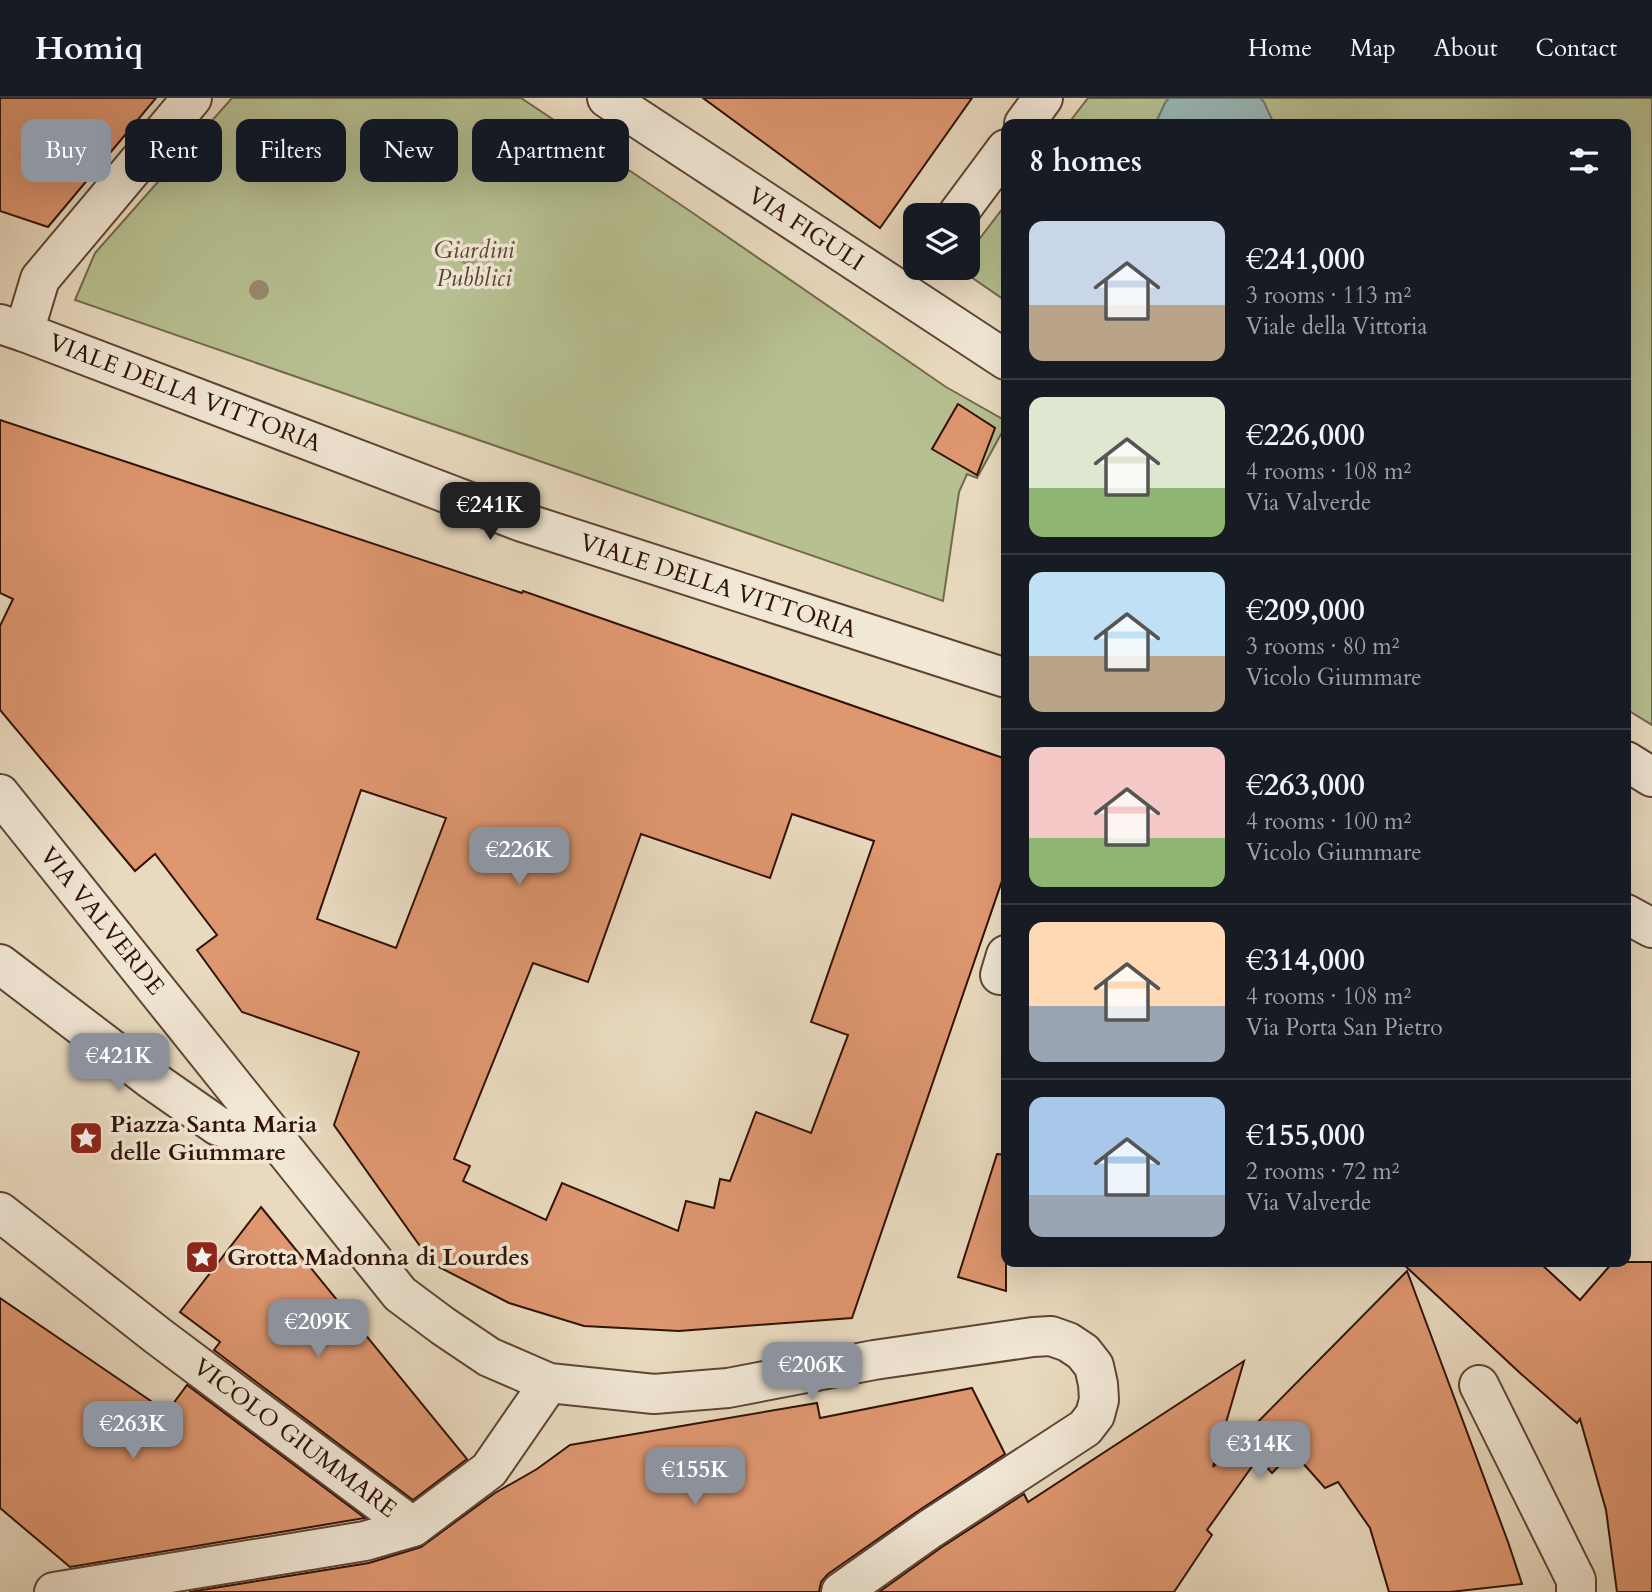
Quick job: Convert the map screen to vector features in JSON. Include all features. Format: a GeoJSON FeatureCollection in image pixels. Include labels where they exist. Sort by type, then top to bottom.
{"type":"FeatureCollection","features":[{"type":"Feature","properties":{"kind":"street"},"geometry":{"type":"LineString","coordinates":[[12,328],[40,279],[192,98]]}},
{"type":"Feature","properties":{"kind":"street","name":"VIA FIGULI"},"geometry":{"type":"LineString","coordinates":[[607,98],[903,276]]}},
{"type":"Feature","properties":{"kind":"street"},"geometry":{"type":"LineString","coordinates":[[1028,119],[1043,98]]}},
{"type":"Feature","properties":{"kind":"street"},"geometry":{"type":"LineString","coordinates":[[966,203],[1001,156]]}},
{"type":"Feature","properties":{"kind":"street","name":"VIA FIGULI"},"geometry":{"type":"LineString","coordinates":[[910,280],[1001,356]]}},
{"type":"Feature","properties":{"kind":"street","name":"VIALE DELLA VITTORIA"},"geometry":{"type":"LineString","coordinates":[[12,328],[522,522],[1001,676]]}},
{"type":"Feature","properties":{"kind":"street"},"geometry":{"type":"LineString","coordinates":[[1631,764],[1652,777]]}},
{"type":"Feature","properties":{"kind":"street","name":"VIA VALVERDE"},"geometry":{"type":"LineString","coordinates":[[0,794],[400,1294],[489,1357],[549,1383],[654,1394],[728,1388],[874,1360],[1033,1337],[1051,1336],[1068,1342],[1083,1352],[1094,1366],[1099,1400],[1095,1415],[1084,1428],[930,1528],[841,1592]]}},
{"type":"Feature","properties":{"kind":"street"},"geometry":{"type":"LineString","coordinates":[[1631,917],[1652,928]]}},
{"type":"Feature","properties":{"kind":"street"},"geometry":{"type":"LineString","coordinates":[[0,964],[152,1080],[218,1126],[279,1143]]}},
{"type":"Feature","properties":{"kind":"street","name":"VICOLO GIUMMARE"},"geometry":{"type":"LineString","coordinates":[[0,1212],[177,1350],[413,1527]]}},
{"type":"Feature","properties":{"kind":"street"},"geometry":{"type":"LineString","coordinates":[[54,1592],[365,1541],[413,1527],[489,1470],[549,1383]]}},
{"type":"Feature","properties":{"kind":"street"},"geometry":{"type":"LineString","coordinates":[[1479,1385],[1576,1580],[1576,1592]]}},
{"type":"Feature","properties":{"kind":"green space","name":"Giardini Pubblici"},"geometry":{"type":"Polygon","coordinates":[[[232,98],[521,98],[552,119],[472,119],[472,182],[629,182],[629,170],[946,387],[1001,418],[1001,434],[977,478],[967,474],[959,492],[943,601],[75,300],[95,253],[158,182],[222,182],[222,119],[213,119],[232,98]]]}},
{"type":"Feature","properties":{"kind":"green space"},"geometry":{"type":"Polygon","coordinates":[[[1088,98],[1652,98],[1652,725],[1631,712],[1631,119],[1072,119],[1088,98]]]}},
{"type":"Feature","properties":{"kind":"green space"},"geometry":{"type":"Polygon","coordinates":[[[1001,211],[1001,298],[975,280],[980,280],[980,238],[1001,211]]]}},
{"type":"Feature","properties":{"kind":"water"},"geometry":{"type":"Polygon","coordinates":[[[1169,98],[1260,98],[1272,119],[1157,119],[1169,98]]]}},
{"type":"Feature","properties":{"kind":"building"},"geometry":{"type":"Polygon","coordinates":[[[0,98],[156,98],[138,119],[125,119],[125,135],[111,152],[111,119],[21,119],[21,182],[86,182],[48,227],[0,211],[0,98]]]}},
{"type":"Feature","properties":{"kind":"building"},"geometry":{"type":"Polygon","coordinates":[[[703,98],[972,98],[880,228],[703,98]]]}},
{"type":"Feature","properties":{"kind":"building"},"geometry":{"type":"Polygon","coordinates":[[[958,404],[995,428],[977,475],[932,449],[958,404]]]}},
{"type":"Feature","properties":{"kind":"building"},"geometry":{"type":"Polygon","coordinates":[[[0,420],[522,593],[523,591],[1001,757],[1001,884],[852,1318],[679,1331],[584,1326],[509,1303],[435,1265],[334,1125],[359,1052],[242,1012],[197,950],[217,935],[155,854],[135,871],[0,710],[0,626],[13,599],[0,593],[0,420]],[[361,790],[317,919],[396,948],[446,818],[361,790]],[[792,814],[770,878],[641,834],[588,982],[533,963],[454,1159],[470,1166],[463,1181],[546,1220],[562,1183],[678,1231],[686,1201],[714,1208],[720,1179],[730,1181],[756,1112],[811,1133],[848,1035],[811,1022],[874,841],[792,814]]]}},
{"type":"Feature","properties":{"kind":"building"},"geometry":{"type":"Polygon","coordinates":[[[997,1154],[1001,1154],[1001,1267],[1006,1267],[1006,1291],[958,1277],[997,1154]]]}},
{"type":"Feature","properties":{"kind":"building"},"geometry":{"type":"Polygon","coordinates":[[[261,1207],[467,1459],[413,1500],[214,1350],[220,1342],[180,1312],[261,1207]]]}},
{"type":"Feature","properties":{"kind":"building"},"geometry":{"type":"Polygon","coordinates":[[[1631,1262],[1652,1262],[1652,1592],[1617,1592],[1606,1510],[1580,1419],[1577,1423],[1406,1267],[1544,1267],[1580,1300],[1609,1267],[1631,1267],[1631,1262]]]}},
{"type":"Feature","properties":{"kind":"building"},"geometry":{"type":"Polygon","coordinates":[[[1407,1271],[1522,1584],[1450,1592],[1389,1592],[1370,1528],[1338,1482],[1325,1488],[1293,1452],[1272,1473],[1258,1458],[1207,1530],[1212,1535],[1174,1592],[879,1592],[1024,1494],[1028,1502],[1244,1361],[1213,1467],[1240,1440],[1249,1447],[1241,1439],[1407,1271]]]}},
{"type":"Feature","properties":{"kind":"building"},"geometry":{"type":"Polygon","coordinates":[[[0,1298],[167,1412],[187,1385],[365,1518],[70,1567],[0,1508],[0,1298]]]}},
{"type":"Feature","properties":{"kind":"building"},"geometry":{"type":"Polygon","coordinates":[[[972,1388],[1005,1454],[828,1574],[821,1582],[819,1592],[189,1592],[369,1563],[421,1547],[495,1493],[537,1469],[570,1445],[817,1403],[820,1418],[972,1388]]]}},
{"type":"Feature","properties":{"kind":"place","name":"Piazza Santa Maria delle Giummare"},"geometry":{"type":"Point","coordinates":[86,1138]}},
{"type":"Feature","properties":{"kind":"place","name":"Grotta Madonna di Lourdes"},"geometry":{"type":"Point","coordinates":[202,1257]}}]}
